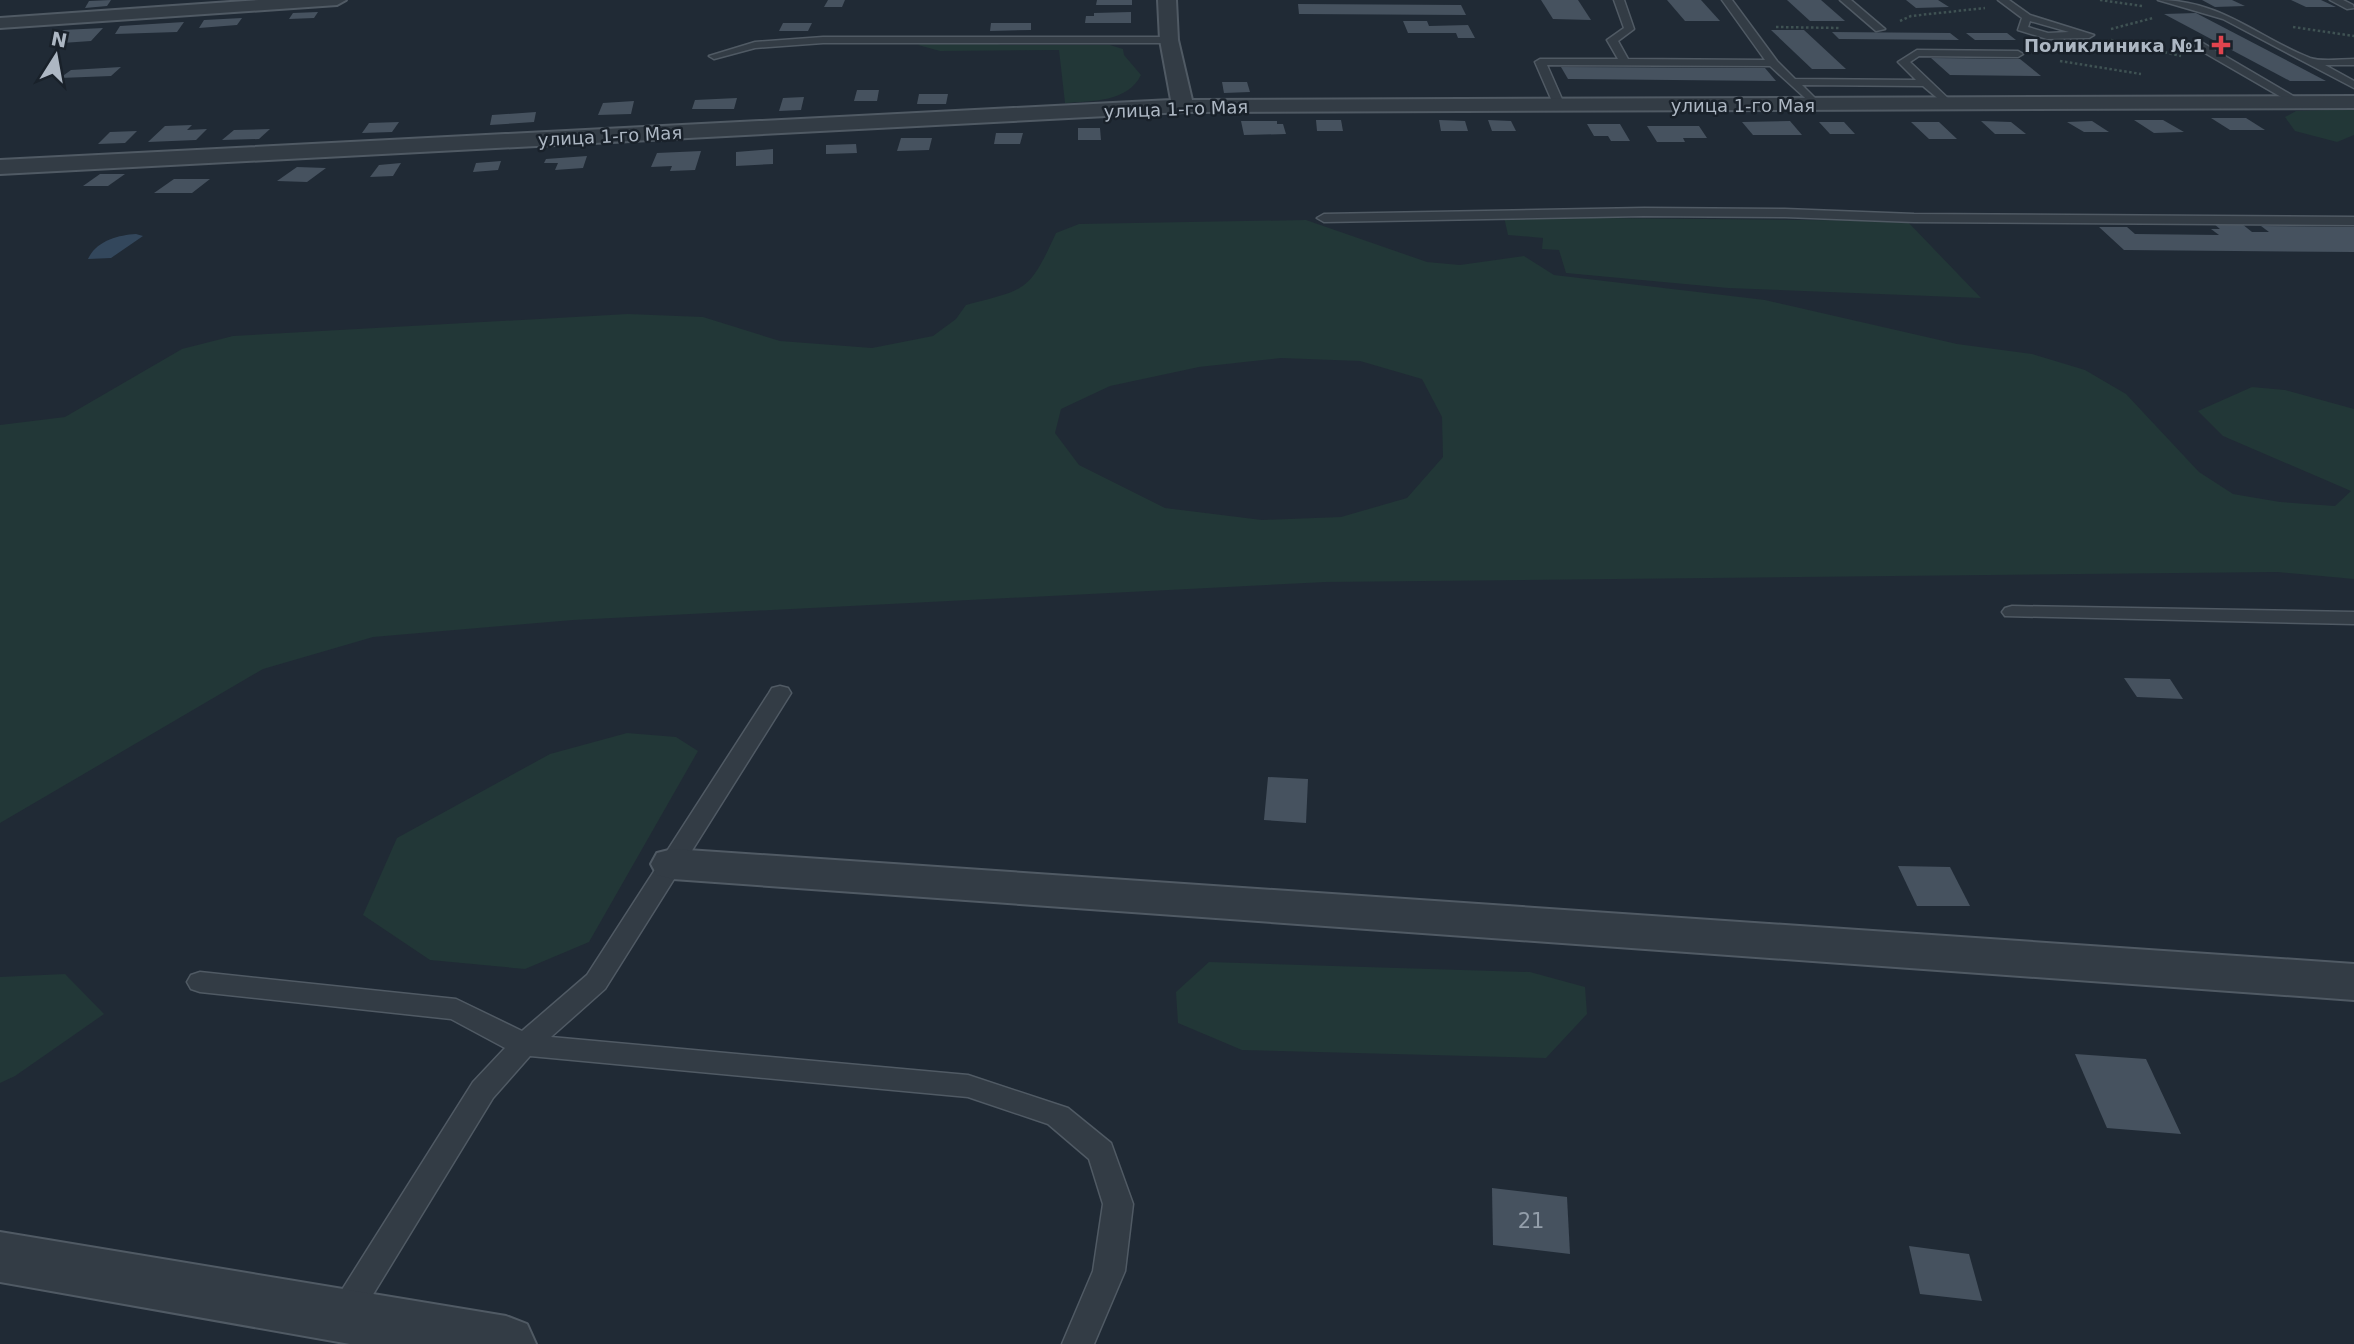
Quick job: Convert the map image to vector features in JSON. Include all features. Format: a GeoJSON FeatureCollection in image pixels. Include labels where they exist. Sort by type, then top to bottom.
{"type":"FeatureCollection","features":[{"type":"Feature","properties":{"kind":"street"},"geometry":{"type":"LineString","coordinates":[[0,23],[337,0]]}},
{"type":"Feature","properties":{"kind":"street"},"geometry":{"type":"LineString","coordinates":[[1167,0],[1169,40],[1183,106]]}},
{"type":"Feature","properties":{"kind":"street","name":"улица 1-го Мая"},"geometry":{"type":"LineString","coordinates":[[0,167],[1183,106],[2354,102]]}},
{"type":"Feature","properties":{"kind":"street"},"geometry":{"type":"LineString","coordinates":[[673,864],[2354,982]]}},
{"type":"Feature","properties":{"kind":"street"},"geometry":{"type":"LineString","coordinates":[[0,1257],[506,1344]]}},
{"type":"Feature","properties":{"kind":"lane"},"geometry":{"type":"LineString","coordinates":[[1619,0],[1629,29],[1612,40],[1625,63]]}},
{"type":"Feature","properties":{"kind":"lane"},"geometry":{"type":"LineString","coordinates":[[1727,0],[1773,63],[1815,104]]}},
{"type":"Feature","properties":{"kind":"lane"},"geometry":{"type":"LineString","coordinates":[[1845,0],[1880,29]]}},
{"type":"Feature","properties":{"kind":"lane"},"geometry":{"type":"LineString","coordinates":[[2163,0],[2226,17],[2354,85]]}},
{"type":"Feature","properties":{"kind":"lane"},"geometry":{"type":"LineString","coordinates":[[2335,0],[2350,7]]}},
{"type":"Feature","properties":{"kind":"lane"},"geometry":{"type":"LineString","coordinates":[[2006,2],[2027,17],[2022,28],[2047,36],[2090,35]]}},
{"type":"Feature","properties":{"kind":"lane"},"geometry":{"type":"LineString","coordinates":[[714,56],[755,45],[823,40],[1169,40]]}},
{"type":"Feature","properties":{"kind":"lane"},"geometry":{"type":"LineString","coordinates":[[2197,44],[2299,103]]}},
{"type":"Feature","properties":{"kind":"lane"},"geometry":{"type":"LineString","coordinates":[[1948,104],[1903,62],[1917,53],[2018,54]]}},
{"type":"Feature","properties":{"kind":"lane"},"geometry":{"type":"LineString","coordinates":[[1559,106],[1540,62],[1773,63]]}},
{"type":"Feature","properties":{"kind":"lane"},"geometry":{"type":"LineString","coordinates":[[2310,62],[2354,62]]}},
{"type":"Feature","properties":{"kind":"lane"},"geometry":{"type":"LineString","coordinates":[[1794,82],[1925,83]]}},
{"type":"Feature","properties":{"kind":"lane"},"geometry":{"type":"LineString","coordinates":[[1324,218],[1644,212],[1940,218],[2354,221]]}},
{"type":"Feature","properties":{"kind":"lane"},"geometry":{"type":"LineString","coordinates":[[2012,612],[2354,618]]}},
{"type":"Feature","properties":{"kind":"lane"},"geometry":{"type":"LineString","coordinates":[[342,1316],[483,1090],[524,1045],[596,982],[780,693]]}},
{"type":"Feature","properties":{"kind":"lane"},"geometry":{"type":"LineString","coordinates":[[200,982],[456,1009],[524,1045],[968,1086],[1058,1116],[1101,1152],[1118,1204],[1109,1270],[1078,1344]]}},
{"type":"Feature","properties":{"kind":"path"},"geometry":{"type":"LineString","coordinates":[[1880,29],[1912,16],[1968,12],[2006,2]]}},
{"type":"Feature","properties":{"kind":"path"},"geometry":{"type":"LineString","coordinates":[[2090,35],[2154,17]]}},
{"type":"Feature","properties":{"kind":"path"},"geometry":{"type":"LineString","coordinates":[[2018,54],[2142,75]]}},
{"type":"Feature","properties":{"kind":"green space"},"geometry":{"type":"Polygon","coordinates":[[[989,41],[1001,45],[1110,45],[1123,49],[1124,55],[1141,75],[1135,84],[1118,95],[1065,103],[1059,50],[940,51],[918,45],[925,42],[989,41]]]}},
{"type":"Feature","properties":{"kind":"green space"},"geometry":{"type":"Polygon","coordinates":[[[2354,109],[2354,135],[2337,142],[2295,131],[2285,117],[2296,111],[2354,109]]]}},
{"type":"Feature","properties":{"kind":"green space"},"geometry":{"type":"Polygon","coordinates":[[[1504,217],[1907,221],[1981,298],[1728,288],[1566,273],[1559,250],[1542,249],[1543,238],[1508,235],[1504,217]]]}},
{"type":"Feature","properties":{"kind":"green space"},"geometry":{"type":"Polygon","coordinates":[[[1306,220],[1427,262],[1460,265],[1524,256],[1554,275],[1765,300],[1957,344],[2032,354],[2085,370],[2126,394],[2199,472],[2233,494],[2280,502],[2335,506],[2351,491],[2223,436],[2198,411],[2252,387],[2285,390],[2354,409],[2354,579],[2277,572],[1326,582],[573,620],[373,637],[263,669],[0,823],[0,425],[65,417],[182,349],[233,336],[628,314],[703,317],[780,341],[872,348],[933,336],[956,319],[966,305],[1014,291],[1032,277],[1056,233],[1079,224],[1306,220]],[[1281,358],[1199,367],[1110,386],[1061,409],[1055,433],[1079,465],[1165,508],[1262,520],[1341,517],[1407,498],[1443,457],[1442,417],[1422,379],[1360,361],[1281,358]]]}},
{"type":"Feature","properties":{"kind":"green space"},"geometry":{"type":"Polygon","coordinates":[[[627,733],[676,737],[698,751],[589,942],[525,969],[430,960],[363,915],[397,838],[550,754],[627,733]]]}},
{"type":"Feature","properties":{"kind":"green space"},"geometry":{"type":"Polygon","coordinates":[[[1209,962],[1530,972],[1585,987],[1587,1014],[1546,1058],[1242,1050],[1178,1023],[1176,992],[1209,962]]]}},
{"type":"Feature","properties":{"kind":"green space"},"geometry":{"type":"Polygon","coordinates":[[[65,974],[104,1014],[15,1076],[0,1083],[0,977],[65,974]]]}},
{"type":"Feature","properties":{"kind":"water"},"geometry":{"type":"Polygon","coordinates":[[[136,234],[143,236],[111,258],[88,259],[102,243],[136,234]]]}},
{"type":"Feature","properties":{"kind":"building"},"geometry":{"type":"Polygon","coordinates":[[[111,0],[107,6],[85,8],[89,1],[111,0]]]}},
{"type":"Feature","properties":{"kind":"building"},"geometry":{"type":"Polygon","coordinates":[[[828,0],[845,0],[842,7],[824,7],[828,0]]]}},
{"type":"Feature","properties":{"kind":"building"},"geometry":{"type":"Polygon","coordinates":[[[1097,0],[1132,0],[1132,5],[1096,5],[1097,0]]]}},
{"type":"Feature","properties":{"kind":"building"},"geometry":{"type":"Polygon","coordinates":[[[1541,0],[1578,0],[1591,20],[1553,19],[1541,0]]]}},
{"type":"Feature","properties":{"kind":"building"},"geometry":{"type":"Polygon","coordinates":[[[1667,0],[1701,0],[1720,21],[1685,21],[1667,0]]]}},
{"type":"Feature","properties":{"kind":"building"},"geometry":{"type":"Polygon","coordinates":[[[1787,0],[1821,0],[1845,21],[1810,21],[1787,0]]]}},
{"type":"Feature","properties":{"kind":"building"},"geometry":{"type":"Polygon","coordinates":[[[1906,0],[1938,0],[1949,7],[1916,8],[1906,0]]]}},
{"type":"Feature","properties":{"kind":"building"},"geometry":{"type":"Polygon","coordinates":[[[2202,0],[2232,0],[2245,6],[2215,7],[2202,0]]]}},
{"type":"Feature","properties":{"kind":"building"},"geometry":{"type":"Polygon","coordinates":[[[2291,0],[2321,0],[2336,7],[2306,7],[2291,0]]]}},
{"type":"Feature","properties":{"kind":"building"},"geometry":{"type":"Polygon","coordinates":[[[1298,4],[1461,5],[1466,15],[1299,14],[1298,4]]]}},
{"type":"Feature","properties":{"kind":"building"},"geometry":{"type":"Polygon","coordinates":[[[318,12],[314,18],[289,19],[293,13],[318,12]]]}},
{"type":"Feature","properties":{"kind":"building"},"geometry":{"type":"Polygon","coordinates":[[[1131,12],[1131,23],[1085,23],[1086,16],[1094,16],[1094,13],[1131,12]]]}},
{"type":"Feature","properties":{"kind":"building"},"geometry":{"type":"Polygon","coordinates":[[[2196,13],[2326,81],[2290,81],[2164,14],[2196,13]]]}},
{"type":"Feature","properties":{"kind":"building"},"geometry":{"type":"Polygon","coordinates":[[[242,18],[237,25],[199,28],[204,20],[242,18]]]}},
{"type":"Feature","properties":{"kind":"building"},"geometry":{"type":"Polygon","coordinates":[[[1403,21],[1427,21],[1429,26],[1468,25],[1475,38],[1458,38],[1456,33],[1408,33],[1403,21]]]}},
{"type":"Feature","properties":{"kind":"building"},"geometry":{"type":"Polygon","coordinates":[[[184,22],[177,32],[115,34],[120,26],[184,22]]]}},
{"type":"Feature","properties":{"kind":"building"},"geometry":{"type":"Polygon","coordinates":[[[783,23],[812,23],[808,31],[779,31],[783,23]]]}},
{"type":"Feature","properties":{"kind":"building"},"geometry":{"type":"Polygon","coordinates":[[[991,23],[1031,23],[1031,30],[990,31],[991,23]]]}},
{"type":"Feature","properties":{"kind":"building"},"geometry":{"type":"Polygon","coordinates":[[[103,28],[91,41],[62,43],[67,37],[55,38],[63,30],[103,28]]]}},
{"type":"Feature","properties":{"kind":"building"},"geometry":{"type":"Polygon","coordinates":[[[1771,30],[1804,30],[1846,69],[1812,69],[1771,30]]]}},
{"type":"Feature","properties":{"kind":"building"},"geometry":{"type":"Polygon","coordinates":[[[1832,32],[1950,33],[1959,40],[1839,39],[1832,32]]]}},
{"type":"Feature","properties":{"kind":"building"},"geometry":{"type":"Polygon","coordinates":[[[1966,33],[2007,33],[2016,40],[1975,40],[1966,33]]]}},
{"type":"Feature","properties":{"kind":"building"},"geometry":{"type":"Polygon","coordinates":[[[1931,58],[2020,59],[2041,76],[1950,75],[1931,58]]]}},
{"type":"Feature","properties":{"kind":"building"},"geometry":{"type":"Polygon","coordinates":[[[121,67],[111,76],[60,78],[71,70],[121,67]]]}},
{"type":"Feature","properties":{"kind":"building"},"geometry":{"type":"Polygon","coordinates":[[[1561,67],[1765,68],[1776,81],[1568,79],[1561,67]]]}},
{"type":"Feature","properties":{"kind":"building"},"geometry":{"type":"Polygon","coordinates":[[[1222,82],[1247,82],[1250,92],[1224,93],[1222,82]]]}},
{"type":"Feature","properties":{"kind":"building"},"geometry":{"type":"Polygon","coordinates":[[[857,90],[879,90],[877,101],[854,101],[857,90]]]}},
{"type":"Feature","properties":{"kind":"building"},"geometry":{"type":"Polygon","coordinates":[[[919,94],[948,94],[946,104],[917,104],[919,94]]]}},
{"type":"Feature","properties":{"kind":"building"},"geometry":{"type":"Polygon","coordinates":[[[804,97],[801,110],[779,111],[783,98],[804,97]]]}},
{"type":"Feature","properties":{"kind":"building"},"geometry":{"type":"Polygon","coordinates":[[[737,98],[734,109],[692,109],[695,100],[737,98]]]}},
{"type":"Feature","properties":{"kind":"building"},"geometry":{"type":"Polygon","coordinates":[[[634,101],[631,114],[598,115],[603,103],[634,101]]]}},
{"type":"Feature","properties":{"kind":"building"},"geometry":{"type":"Polygon","coordinates":[[[536,112],[534,122],[490,125],[492,115],[536,112]]]}},
{"type":"Feature","properties":{"kind":"building"},"geometry":{"type":"Polygon","coordinates":[[[2211,118],[2246,118],[2265,130],[2230,130],[2211,118]]]}},
{"type":"Feature","properties":{"kind":"building"},"geometry":{"type":"Polygon","coordinates":[[[1316,120],[1341,120],[1343,131],[1317,131],[1316,120]]]}},
{"type":"Feature","properties":{"kind":"building"},"geometry":{"type":"Polygon","coordinates":[[[1439,120],[1465,121],[1468,131],[1441,131],[1439,120]]]}},
{"type":"Feature","properties":{"kind":"building"},"geometry":{"type":"Polygon","coordinates":[[[1488,120],[1511,121],[1516,131],[1492,131],[1488,120]]]}},
{"type":"Feature","properties":{"kind":"building"},"geometry":{"type":"Polygon","coordinates":[[[2134,120],[2163,120],[2184,132],[2154,133],[2134,120]]]}},
{"type":"Feature","properties":{"kind":"building"},"geometry":{"type":"Polygon","coordinates":[[[1241,121],[1277,121],[1277,124],[1283,124],[1286,134],[1244,135],[1241,121]]]}},
{"type":"Feature","properties":{"kind":"building"},"geometry":{"type":"Polygon","coordinates":[[[1790,121],[1802,135],[1753,135],[1742,122],[1790,121]]]}},
{"type":"Feature","properties":{"kind":"building"},"geometry":{"type":"Polygon","coordinates":[[[1981,121],[2011,122],[2026,134],[1995,134],[1981,121]]]}},
{"type":"Feature","properties":{"kind":"building"},"geometry":{"type":"Polygon","coordinates":[[[2092,121],[2109,132],[2084,132],[2067,122],[2092,121]]]}},
{"type":"Feature","properties":{"kind":"building"},"geometry":{"type":"Polygon","coordinates":[[[399,122],[392,132],[362,133],[369,123],[399,122]]]}},
{"type":"Feature","properties":{"kind":"building"},"geometry":{"type":"Polygon","coordinates":[[[1819,122],[1844,122],[1855,134],[1830,134],[1819,122]]]}},
{"type":"Feature","properties":{"kind":"building"},"geometry":{"type":"Polygon","coordinates":[[[1911,122],[1939,122],[1957,139],[1929,139],[1911,122]]]}},
{"type":"Feature","properties":{"kind":"building"},"geometry":{"type":"Polygon","coordinates":[[[1587,124],[1620,124],[1630,141],[1611,141],[1608,136],[1594,136],[1587,124]]]}},
{"type":"Feature","properties":{"kind":"building"},"geometry":{"type":"Polygon","coordinates":[[[192,125],[187,130],[207,129],[196,140],[148,142],[165,126],[192,125]]]}},
{"type":"Feature","properties":{"kind":"building"},"geometry":{"type":"Polygon","coordinates":[[[1647,126],[1699,126],[1707,138],[1683,138],[1685,142],[1657,142],[1647,126]]]}},
{"type":"Feature","properties":{"kind":"building"},"geometry":{"type":"Polygon","coordinates":[[[1078,128],[1100,128],[1101,140],[1078,140],[1078,128]]]}},
{"type":"Feature","properties":{"kind":"building"},"geometry":{"type":"Polygon","coordinates":[[[270,129],[259,139],[222,140],[234,130],[270,129]]]}},
{"type":"Feature","properties":{"kind":"building"},"geometry":{"type":"Polygon","coordinates":[[[137,131],[125,143],[98,144],[110,132],[137,131]]]}},
{"type":"Feature","properties":{"kind":"building"},"geometry":{"type":"Polygon","coordinates":[[[996,133],[1023,133],[1020,144],[994,144],[996,133]]]}},
{"type":"Feature","properties":{"kind":"building"},"geometry":{"type":"Polygon","coordinates":[[[901,138],[932,138],[929,150],[897,151],[901,138]]]}},
{"type":"Feature","properties":{"kind":"building"},"geometry":{"type":"Polygon","coordinates":[[[856,144],[857,153],[826,154],[826,145],[856,144]]]}},
{"type":"Feature","properties":{"kind":"building"},"geometry":{"type":"Polygon","coordinates":[[[773,149],[773,164],[736,166],[736,152],[773,149]]]}},
{"type":"Feature","properties":{"kind":"building"},"geometry":{"type":"Polygon","coordinates":[[[701,151],[695,170],[670,171],[672,166],[651,167],[657,153],[701,151]]]}},
{"type":"Feature","properties":{"kind":"building"},"geometry":{"type":"Polygon","coordinates":[[[587,156],[583,168],[555,170],[558,163],[544,163],[546,159],[587,156]]]}},
{"type":"Feature","properties":{"kind":"building"},"geometry":{"type":"Polygon","coordinates":[[[501,161],[498,170],[473,172],[476,163],[501,161]]]}},
{"type":"Feature","properties":{"kind":"building"},"geometry":{"type":"Polygon","coordinates":[[[401,163],[393,176],[370,177],[379,165],[401,163]]]}},
{"type":"Feature","properties":{"kind":"building"},"geometry":{"type":"Polygon","coordinates":[[[297,167],[326,168],[307,182],[277,181],[297,167]]]}},
{"type":"Feature","properties":{"kind":"building"},"geometry":{"type":"Polygon","coordinates":[[[100,174],[125,174],[108,186],[83,186],[100,174]]]}},
{"type":"Feature","properties":{"kind":"building"},"geometry":{"type":"Polygon","coordinates":[[[174,179],[210,179],[192,193],[154,193],[174,179]]]}},
{"type":"Feature","properties":{"kind":"building"},"geometry":{"type":"Polygon","coordinates":[[[2214,224],[2242,224],[2252,232],[2269,232],[2261,226],[2354,227],[2354,252],[2124,250],[2099,227],[2127,227],[2135,234],[2219,235],[2211,229],[2220,229],[2214,224]]]}},
{"type":"Feature","properties":{"kind":"building"},"geometry":{"type":"Polygon","coordinates":[[[2124,678],[2170,679],[2183,699],[2137,697],[2124,678]]]}},
{"type":"Feature","properties":{"kind":"building"},"geometry":{"type":"Polygon","coordinates":[[[1268,777],[1308,779],[1306,823],[1264,820],[1268,777]]]}},
{"type":"Feature","properties":{"kind":"building"},"geometry":{"type":"Polygon","coordinates":[[[1898,866],[1950,867],[1970,906],[1917,906],[1898,866]]]}},
{"type":"Feature","properties":{"kind":"building"},"geometry":{"type":"Polygon","coordinates":[[[2075,1054],[2146,1059],[2181,1134],[2107,1128],[2075,1054]]]}},
{"type":"Feature","properties":{"kind":"building"},"geometry":{"type":"Polygon","coordinates":[[[1492,1188],[1567,1197],[1570,1254],[1493,1245],[1492,1188]]]}},
{"type":"Feature","properties":{"kind":"building"},"geometry":{"type":"Polygon","coordinates":[[[1909,1246],[1969,1254],[1982,1301],[1920,1294],[1909,1246]]]}},
{"type":"Feature","properties":{"kind":"place","name":"Поликлиника №1"},"geometry":{"type":"Point","coordinates":[2221,45]}}]}
